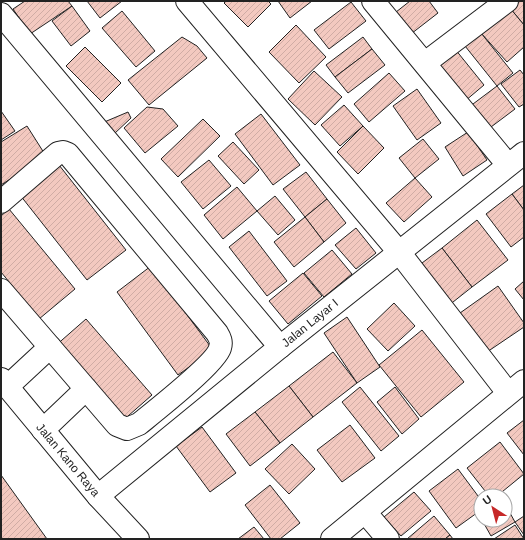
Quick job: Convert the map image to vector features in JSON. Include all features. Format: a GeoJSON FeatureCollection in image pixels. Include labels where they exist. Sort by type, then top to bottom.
{"type":"FeatureCollection","features":[{"type":"Feature","properties":{"kind":"street"},"geometry":{"type":"LineString","coordinates":[[187,1],[399,252],[516,387],[332,539]]}},
{"type":"Feature","properties":{"kind":"street"},"geometry":{"type":"LineString","coordinates":[[373,1],[425,63],[516,159]]}},
{"type":"Feature","properties":{"kind":"street"},"geometry":{"type":"LineString","coordinates":[[425,63],[507,1]]}},
{"type":"Feature","properties":{"kind":"street"},"geometry":{"type":"LineString","coordinates":[[1,14],[280,347]]}},
{"type":"Feature","properties":{"kind":"street"},"geometry":{"type":"LineString","coordinates":[[1,202],[58,153],[63,152],[68,154],[220,338],[220,348],[212,361],[132,428],[127,429],[117,425],[1,290]]}},
{"type":"Feature","properties":{"kind":"street","name":"Jalan Layar I"},"geometry":{"type":"LineString","coordinates":[[98,496],[280,347],[516,159]]}},
{"type":"Feature","properties":{"kind":"street"},"geometry":{"type":"LineString","coordinates":[[4,383],[50,347]]}},
{"type":"Feature","properties":{"kind":"street","name":"Jalan Kano Raya"},"geometry":{"type":"LineString","coordinates":[[4,383],[98,496],[138,539]]}},
{"type":"Feature","properties":{"kind":"street"},"geometry":{"type":"LineString","coordinates":[[43,430],[86,389]]}},
{"type":"Feature","properties":{"kind":"street"},"geometry":{"type":"LineString","coordinates":[[365,512],[388,539]]}},
{"type":"Feature","properties":{"kind":"building"},"geometry":{"type":"Polygon","coordinates":[[[25,1],[68,1],[72,6],[30,34],[13,9],[25,1]]]}},
{"type":"Feature","properties":{"kind":"building"},"geometry":{"type":"Polygon","coordinates":[[[87,1],[122,1],[100,18],[87,1]]]}},
{"type":"Feature","properties":{"kind":"building"},"geometry":{"type":"Polygon","coordinates":[[[226,1],[268,1],[271,4],[248,27],[224,3],[226,1]]]}},
{"type":"Feature","properties":{"kind":"building"},"geometry":{"type":"Polygon","coordinates":[[[278,1],[312,1],[290,18],[278,1]]]}},
{"type":"Feature","properties":{"kind":"building"},"geometry":{"type":"Polygon","coordinates":[[[410,1],[429,1],[438,13],[407,37],[391,16],[410,1]]]}},
{"type":"Feature","properties":{"kind":"building"},"geometry":{"type":"Polygon","coordinates":[[[519,1],[524,1],[524,25],[510,8],[519,1]]]}},
{"type":"Feature","properties":{"kind":"building"},"geometry":{"type":"Polygon","coordinates":[[[351,2],[366,21],[329,49],[314,30],[351,2]]]}},
{"type":"Feature","properties":{"kind":"building"},"geometry":{"type":"Polygon","coordinates":[[[72,6],[90,31],[71,46],[52,21],[72,6]]]}},
{"type":"Feature","properties":{"kind":"building"},"geometry":{"type":"Polygon","coordinates":[[[510,8],[524,25],[524,47],[507,62],[481,33],[510,8]]]}},
{"type":"Feature","properties":{"kind":"building"},"geometry":{"type":"Polygon","coordinates":[[[122,11],[155,51],[136,67],[102,28],[122,11]]]}},
{"type":"Feature","properties":{"kind":"building"},"geometry":{"type":"Polygon","coordinates":[[[296,25],[326,57],[299,83],[269,52],[296,25]]]}},
{"type":"Feature","properties":{"kind":"building"},"geometry":{"type":"Polygon","coordinates":[[[481,33],[513,73],[497,86],[465,46],[481,33]]]}},
{"type":"Feature","properties":{"kind":"building"},"geometry":{"type":"Polygon","coordinates":[[[182,37],[197,46],[207,58],[149,105],[128,80],[182,37]]]}},
{"type":"Feature","properties":{"kind":"building"},"geometry":{"type":"Polygon","coordinates":[[[363,37],[372,49],[335,77],[326,65],[363,37]]]}},
{"type":"Feature","properties":{"kind":"building"},"geometry":{"type":"Polygon","coordinates":[[[85,47],[121,83],[102,102],[66,66],[85,47]]]}},
{"type":"Feature","properties":{"kind":"building"},"geometry":{"type":"Polygon","coordinates":[[[372,49],[385,65],[348,93],[335,77],[372,49]]]}},
{"type":"Feature","properties":{"kind":"building"},"geometry":{"type":"Polygon","coordinates":[[[455,49],[484,85],[465,101],[436,64],[455,49]]]}},
{"type":"Feature","properties":{"kind":"building"},"geometry":{"type":"Polygon","coordinates":[[[520,70],[524,75],[524,104],[519,107],[501,84],[520,70]]]}},
{"type":"Feature","properties":{"kind":"building"},"geometry":{"type":"Polygon","coordinates":[[[314,71],[342,97],[315,125],[288,99],[314,71]]]}},
{"type":"Feature","properties":{"kind":"building"},"geometry":{"type":"Polygon","coordinates":[[[389,73],[405,91],[369,122],[354,104],[389,73]]]}},
{"type":"Feature","properties":{"kind":"building"},"geometry":{"type":"Polygon","coordinates":[[[497,86],[515,109],[487,130],[469,107],[497,86]]]}},
{"type":"Feature","properties":{"kind":"building"},"geometry":{"type":"Polygon","coordinates":[[[417,89],[441,123],[417,140],[393,106],[417,89]]]}},
{"type":"Feature","properties":{"kind":"building"},"geometry":{"type":"Polygon","coordinates":[[[344,105],[363,126],[340,146],[321,125],[344,105]]]}},
{"type":"Feature","properties":{"kind":"building"},"geometry":{"type":"Polygon","coordinates":[[[147,107],[163,109],[178,126],[145,153],[124,128],[147,107]]]}},
{"type":"Feature","properties":{"kind":"building"},"geometry":{"type":"Polygon","coordinates":[[[1,111],[15,131],[1,140],[1,111]]]}},
{"type":"Feature","properties":{"kind":"building"},"geometry":{"type":"Polygon","coordinates":[[[128,112],[131,118],[114,134],[102,123],[128,112]]]}},
{"type":"Feature","properties":{"kind":"building"},"geometry":{"type":"Polygon","coordinates":[[[261,114],[300,165],[273,185],[235,134],[261,114]]]}},
{"type":"Feature","properties":{"kind":"building"},"geometry":{"type":"Polygon","coordinates":[[[203,119],[220,136],[178,177],[161,159],[203,119]]]}},
{"type":"Feature","properties":{"kind":"building"},"geometry":{"type":"Polygon","coordinates":[[[27,126],[46,156],[1,185],[1,142],[27,126]]]}},
{"type":"Feature","properties":{"kind":"building"},"geometry":{"type":"Polygon","coordinates":[[[363,126],[384,148],[358,174],[337,152],[363,126]]]}},
{"type":"Feature","properties":{"kind":"building"},"geometry":{"type":"Polygon","coordinates":[[[468,132],[487,160],[463,176],[445,147],[468,132]]]}},
{"type":"Feature","properties":{"kind":"building"},"geometry":{"type":"Polygon","coordinates":[[[423,139],[439,159],[415,178],[399,158],[423,139]]]}},
{"type":"Feature","properties":{"kind":"building"},"geometry":{"type":"Polygon","coordinates":[[[233,142],[259,170],[244,184],[218,156],[233,142]]]}},
{"type":"Feature","properties":{"kind":"building"},"geometry":{"type":"Polygon","coordinates":[[[209,160],[231,186],[203,209],[181,182],[209,160]]]}},
{"type":"Feature","properties":{"kind":"building"},"geometry":{"type":"Polygon","coordinates":[[[59,165],[126,250],[87,280],[20,195],[59,165]]]}},
{"type":"Feature","properties":{"kind":"building"},"geometry":{"type":"Polygon","coordinates":[[[306,172],[327,199],[305,217],[283,189],[306,172]]]}},
{"type":"Feature","properties":{"kind":"building"},"geometry":{"type":"Polygon","coordinates":[[[415,178],[432,197],[404,222],[386,203],[415,178]]]}},
{"type":"Feature","properties":{"kind":"building"},"geometry":{"type":"Polygon","coordinates":[[[524,185],[524,210],[512,194],[524,185]]]}},
{"type":"Feature","properties":{"kind":"building"},"geometry":{"type":"Polygon","coordinates":[[[237,187],[257,211],[223,239],[204,215],[237,187]]]}},
{"type":"Feature","properties":{"kind":"building"},"geometry":{"type":"Polygon","coordinates":[[[512,194],[524,210],[524,237],[511,247],[486,214],[512,194]]]}},
{"type":"Feature","properties":{"kind":"building"},"geometry":{"type":"Polygon","coordinates":[[[275,196],[295,220],[278,235],[257,211],[275,196]]]}},
{"type":"Feature","properties":{"kind":"building"},"geometry":{"type":"Polygon","coordinates":[[[327,199],[346,223],[324,242],[305,217],[327,199]]]}},
{"type":"Feature","properties":{"kind":"building"},"geometry":{"type":"Polygon","coordinates":[[[9,209],[75,289],[39,319],[1,272],[1,216],[9,209]]]}},
{"type":"Feature","properties":{"kind":"building"},"geometry":{"type":"Polygon","coordinates":[[[305,217],[324,242],[294,267],[274,242],[305,217]]]}},
{"type":"Feature","properties":{"kind":"building"},"geometry":{"type":"Polygon","coordinates":[[[477,220],[508,260],[472,287],[442,248],[477,220]]]}},
{"type":"Feature","properties":{"kind":"building"},"geometry":{"type":"Polygon","coordinates":[[[356,228],[376,253],[356,269],[335,245],[356,228]]]}},
{"type":"Feature","properties":{"kind":"building"},"geometry":{"type":"Polygon","coordinates":[[[249,231],[287,281],[267,296],[229,247],[249,231]]]}},
{"type":"Feature","properties":{"kind":"building"},"geometry":{"type":"Polygon","coordinates":[[[442,248],[472,287],[448,306],[418,266],[442,248]]]}},
{"type":"Feature","properties":{"kind":"building"},"geometry":{"type":"Polygon","coordinates":[[[332,250],[352,274],[324,297],[304,273],[332,250]]]}},
{"type":"Feature","properties":{"kind":"building"},"geometry":{"type":"Polygon","coordinates":[[[151,266],[213,350],[178,375],[117,292],[151,266]]]}},
{"type":"Feature","properties":{"kind":"building"},"geometry":{"type":"Polygon","coordinates":[[[303,273],[322,296],[288,324],[269,301],[303,273]]]}},
{"type":"Feature","properties":{"kind":"building"},"geometry":{"type":"Polygon","coordinates":[[[524,281],[524,300],[515,289],[524,281]]]}},
{"type":"Feature","properties":{"kind":"building"},"geometry":{"type":"Polygon","coordinates":[[[498,286],[524,323],[524,327],[487,352],[460,313],[498,286]]]}},
{"type":"Feature","properties":{"kind":"building"},"geometry":{"type":"Polygon","coordinates":[[[394,303],[415,326],[388,351],[367,329],[394,303]]]}},
{"type":"Feature","properties":{"kind":"building"},"geometry":{"type":"Polygon","coordinates":[[[347,317],[380,367],[357,383],[324,333],[347,317]]]}},
{"type":"Feature","properties":{"kind":"building"},"geometry":{"type":"Polygon","coordinates":[[[86,319],[152,395],[120,423],[54,347],[86,319]]]}},
{"type":"Feature","properties":{"kind":"building"},"geometry":{"type":"Polygon","coordinates":[[[422,330],[464,382],[421,417],[379,365],[422,330]]]}},
{"type":"Feature","properties":{"kind":"building"},"geometry":{"type":"Polygon","coordinates":[[[333,352],[357,383],[313,417],[289,386],[333,352]]]}},
{"type":"Feature","properties":{"kind":"building"},"geometry":{"type":"Polygon","coordinates":[[[289,386],[313,417],[280,443],[255,412],[289,386]]]}},
{"type":"Feature","properties":{"kind":"building"},"geometry":{"type":"Polygon","coordinates":[[[360,387],[399,436],[381,451],[342,402],[360,387]]]}},
{"type":"Feature","properties":{"kind":"building"},"geometry":{"type":"Polygon","coordinates":[[[395,387],[419,419],[402,434],[377,402],[395,387]]]}},
{"type":"Feature","properties":{"kind":"building"},"geometry":{"type":"Polygon","coordinates":[[[255,412],[280,443],[250,466],[226,434],[255,412]]]}},
{"type":"Feature","properties":{"kind":"building"},"geometry":{"type":"Polygon","coordinates":[[[524,420],[524,455],[507,433],[524,420]]]}},
{"type":"Feature","properties":{"kind":"building"},"geometry":{"type":"Polygon","coordinates":[[[350,425],[375,458],[342,482],[317,450],[350,425]]]}},
{"type":"Feature","properties":{"kind":"building"},"geometry":{"type":"Polygon","coordinates":[[[202,427],[236,473],[210,492],[176,446],[202,427]]]}},
{"type":"Feature","properties":{"kind":"building"},"geometry":{"type":"Polygon","coordinates":[[[500,442],[524,474],[507,488],[483,488],[467,468],[500,442]]]}},
{"type":"Feature","properties":{"kind":"building"},"geometry":{"type":"Polygon","coordinates":[[[292,444],[315,469],[289,494],[265,469],[292,444]]]}},
{"type":"Feature","properties":{"kind":"building"},"geometry":{"type":"Polygon","coordinates":[[[458,469],[473,489],[473,516],[456,528],[429,491],[458,469]]]}},
{"type":"Feature","properties":{"kind":"building"},"geometry":{"type":"Polygon","coordinates":[[[1,475],[47,539],[1,539],[1,475]]]}},
{"type":"Feature","properties":{"kind":"building"},"geometry":{"type":"Polygon","coordinates":[[[270,485],[300,523],[280,539],[271,539],[245,505],[270,485]]]}},
{"type":"Feature","properties":{"kind":"building"},"geometry":{"type":"Polygon","coordinates":[[[414,492],[431,511],[401,536],[384,517],[414,492]]]}},
{"type":"Feature","properties":{"kind":"building"},"geometry":{"type":"Polygon","coordinates":[[[434,516],[450,535],[445,539],[407,539],[434,516]]]}},
{"type":"Feature","properties":{"kind":"building"},"geometry":{"type":"Polygon","coordinates":[[[524,516],[524,535],[515,522],[524,516]]]}},
{"type":"Feature","properties":{"kind":"building"},"geometry":{"type":"Polygon","coordinates":[[[515,525],[524,539],[494,539],[510,528],[513,528],[515,525]]]}},
{"type":"Feature","properties":{"kind":"building"},"geometry":{"type":"Polygon","coordinates":[[[254,527],[264,539],[238,539],[254,527]]]}},
{"type":"Feature","properties":{"kind":"building"},"geometry":{"type":"Polygon","coordinates":[[[486,528],[505,528],[491,536],[486,528]]]}},
{"type":"Feature","properties":{"kind":"building"},"geometry":{"type":"Polygon","coordinates":[[[450,535],[453,539],[445,539],[450,535]]]}}]}
